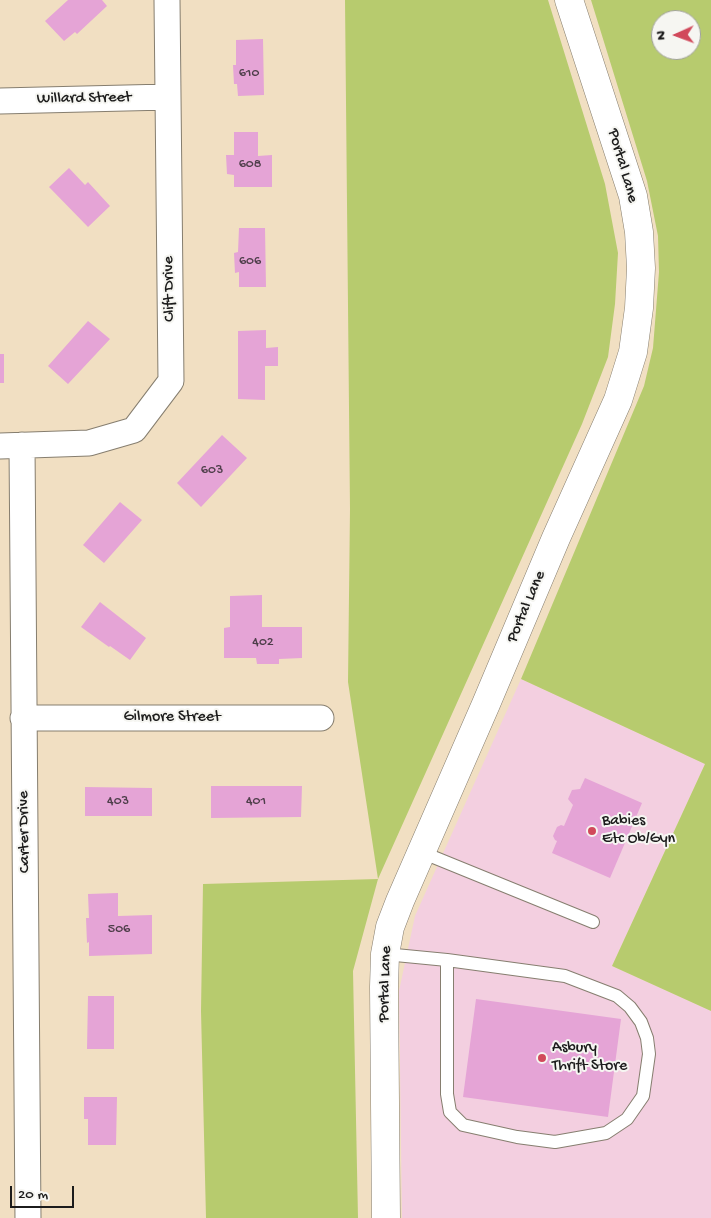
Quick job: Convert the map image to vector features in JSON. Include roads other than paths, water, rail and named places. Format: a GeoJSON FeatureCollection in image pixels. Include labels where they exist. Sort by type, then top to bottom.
{"type":"FeatureCollection","features":[{"type":"Feature","properties":{"kind":"street","name":"Clift Drive"},"geometry":{"type":"LineString","coordinates":[[11,446],[89,443],[134,430],[171,381],[167,0]]}},
{"type":"Feature","properties":{"kind":"street","name":"Portal Lane"},"geometry":{"type":"LineString","coordinates":[[386,1218],[385,954],[390,927],[560,529],[618,400],[634,352],[641,268],[633,196],[569,0]]}},
{"type":"Feature","properties":{"kind":"street","name":"Willard Street"},"geometry":{"type":"LineString","coordinates":[[0,101],[168,98]]}},
{"type":"Feature","properties":{"kind":"street","name":"Carter Drive"},"geometry":{"type":"LineString","coordinates":[[11,446],[23,718],[28,1218]]}},
{"type":"Feature","properties":{"kind":"street","name":"Gilmore Street"},"geometry":{"type":"LineString","coordinates":[[23,718],[321,718]]}},
{"type":"Feature","properties":{"kind":"lane"},"geometry":{"type":"LineString","coordinates":[[421,852],[593,922]]}},
{"type":"Feature","properties":{"kind":"lane"},"geometry":{"type":"LineString","coordinates":[[385,954],[447,960],[565,976],[617,996],[630,1007],[641,1022],[647,1038],[649,1054],[643,1096],[627,1119],[606,1133],[555,1142],[517,1137],[464,1125],[450,1112],[447,1094],[447,960]]}},
{"type":"Feature","properties":{"kind":"place","name":"Babies Etc Ob/Gyn"},"geometry":{"type":"Point","coordinates":[592,831]}},
{"type":"Feature","properties":{"kind":"place","name":"Asbury Thrift Store"},"geometry":{"type":"Point","coordinates":[542,1058]}}]}
